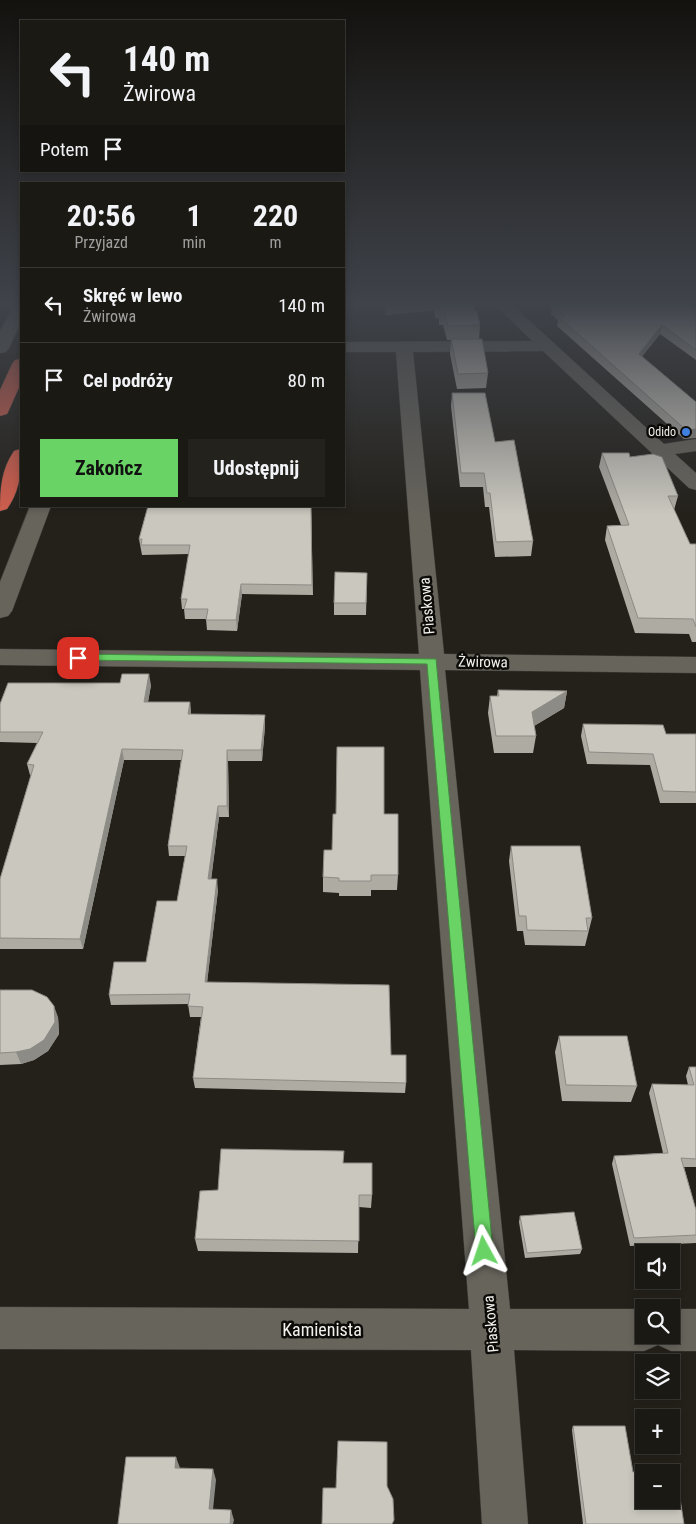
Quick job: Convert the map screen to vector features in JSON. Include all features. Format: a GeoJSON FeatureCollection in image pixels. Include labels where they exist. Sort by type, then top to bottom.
{"type":"FeatureCollection","features":[{"type":"Feature","properties":{"kind":"highway"},"geometry":{"type":"LineString","coordinates":[[0,410],[17,373]]}},
{"type":"Feature","properties":{"kind":"highway"},"geometry":{"type":"LineString","coordinates":[[0,505],[20,456]]}},
{"type":"Feature","properties":{"kind":"street","name":"Piaskowa"},"geometry":{"type":"LineString","coordinates":[[406,373],[491,1329],[505,1524]]}},
{"type":"Feature","properties":{"kind":"street"},"geometry":{"type":"LineString","coordinates":[[576,373],[696,484]]}},
{"type":"Feature","properties":{"kind":"street"},"geometry":{"type":"LineString","coordinates":[[661,450],[696,445]]}},
{"type":"Feature","properties":{"kind":"street"},"geometry":{"type":"LineString","coordinates":[[0,610],[41,507]]}},
{"type":"Feature","properties":{"kind":"street","name":"Żwirowa"},"geometry":{"type":"LineString","coordinates":[[0,657],[696,665]]}},
{"type":"Feature","properties":{"kind":"street","name":"Kamienista"},"geometry":{"type":"LineString","coordinates":[[0,1328],[635,1330]]}},
{"type":"Feature","properties":{"kind":"street"},"geometry":{"type":"LineString","coordinates":[[680,1330],[696,1330]]}},
{"type":"Feature","properties":{"kind":"building"},"geometry":{"type":"Polygon","coordinates":[[[622,373],[662,373],[696,402],[696,429],[686,430],[622,373]]]}},
{"type":"Feature","properties":{"kind":"building"},"geometry":{"type":"Polygon","coordinates":[[[452,393],[485,393],[495,442],[514,440],[533,541],[496,542],[490,493],[487,493],[484,473],[461,473],[452,393]]]}},
{"type":"Feature","properties":{"kind":"building"},"geometry":{"type":"Polygon","coordinates":[[[602,453],[629,453],[630,457],[653,454],[662,457],[678,496],[668,496],[690,544],[696,544],[696,627],[693,619],[638,618],[607,526],[629,525],[602,453]]]}},
{"type":"Feature","properties":{"kind":"building"},"geometry":{"type":"Polygon","coordinates":[[[148,507],[311,507],[312,585],[241,584],[236,620],[206,620],[208,609],[184,609],[187,599],[181,599],[190,545],[141,545],[142,539],[139,539],[148,507]]]}},
{"type":"Feature","properties":{"kind":"building"},"geometry":{"type":"Polygon","coordinates":[[[335,572],[367,573],[366,603],[334,603],[335,572]]]}},
{"type":"Feature","properties":{"kind":"building"},"geometry":{"type":"Polygon","coordinates":[[[122,674],[149,674],[144,702],[190,702],[188,714],[265,715],[261,750],[227,750],[227,806],[218,806],[208,879],[217,879],[205,982],[389,985],[391,1055],[406,1055],[406,1083],[193,1078],[203,1007],[188,1006],[190,994],[109,995],[114,962],[146,962],[157,901],[177,901],[187,846],[168,846],[183,750],[122,749],[80,939],[0,938],[0,879],[34,765],[27,764],[43,732],[0,732],[0,704],[8,683],[120,683],[122,674]]]}},
{"type":"Feature","properties":{"kind":"building"},"geometry":{"type":"Polygon","coordinates":[[[498,690],[567,691],[532,712],[536,736],[496,736],[490,696],[499,696],[498,690]]]}},
{"type":"Feature","properties":{"kind":"building"},"geometry":{"type":"Polygon","coordinates":[[[583,724],[663,725],[666,734],[696,734],[696,792],[663,791],[653,754],[589,752],[583,724]]]}},
{"type":"Feature","properties":{"kind":"building"},"geometry":{"type":"Polygon","coordinates":[[[337,747],[384,747],[384,814],[398,814],[398,875],[371,875],[371,881],[339,881],[339,878],[323,877],[324,850],[332,850],[333,814],[336,814],[337,747]]]}},
{"type":"Feature","properties":{"kind":"building"},"geometry":{"type":"Polygon","coordinates":[[[511,846],[580,846],[592,918],[586,918],[588,931],[527,930],[526,916],[519,916],[511,846]]]}},
{"type":"Feature","properties":{"kind":"building"},"geometry":{"type":"Polygon","coordinates":[[[0,990],[32,990],[47,997],[54,1006],[55,1022],[44,1040],[30,1049],[0,1053],[0,990]]]}},
{"type":"Feature","properties":{"kind":"building"},"geometry":{"type":"Polygon","coordinates":[[[559,1036],[627,1036],[637,1086],[566,1085],[559,1036]]]}},
{"type":"Feature","properties":{"kind":"building"},"geometry":{"type":"Polygon","coordinates":[[[689,1067],[696,1067],[696,1159],[681,1158],[696,1210],[696,1235],[634,1238],[614,1156],[668,1153],[652,1084],[694,1085],[689,1067]]]}},
{"type":"Feature","properties":{"kind":"building"},"geometry":{"type":"Polygon","coordinates":[[[221,1149],[344,1151],[343,1163],[372,1163],[372,1195],[359,1195],[359,1241],[195,1239],[200,1191],[218,1190],[221,1149]]]}},
{"type":"Feature","properties":{"kind":"building"},"geometry":{"type":"Polygon","coordinates":[[[574,1212],[582,1249],[527,1253],[520,1216],[574,1212]]]}},
{"type":"Feature","properties":{"kind":"building"},"geometry":{"type":"Polygon","coordinates":[[[573,1426],[625,1426],[633,1472],[635,1472],[635,1509],[680,1509],[680,1498],[684,1524],[586,1524],[573,1426]]]}},
{"type":"Feature","properties":{"kind":"building"},"geometry":{"type":"Polygon","coordinates":[[[338,1441],[387,1442],[387,1486],[393,1499],[394,1520],[392,1524],[322,1524],[323,1488],[336,1488],[338,1441]]]}},
{"type":"Feature","properties":{"kind":"building"},"geometry":{"type":"Polygon","coordinates":[[[126,1457],[176,1457],[175,1468],[213,1469],[209,1509],[231,1510],[230,1524],[118,1524],[126,1457]]]}},
{"type":"Feature","properties":{"kind":"place","name":"Odido"},"geometry":{"type":"Point","coordinates":[686,432]}},
{"type":"Feature","properties":{"kind":"route"},"geometry":{"type":"LineString","coordinates":[[78,658],[432,661],[484,1251]]}}]}
